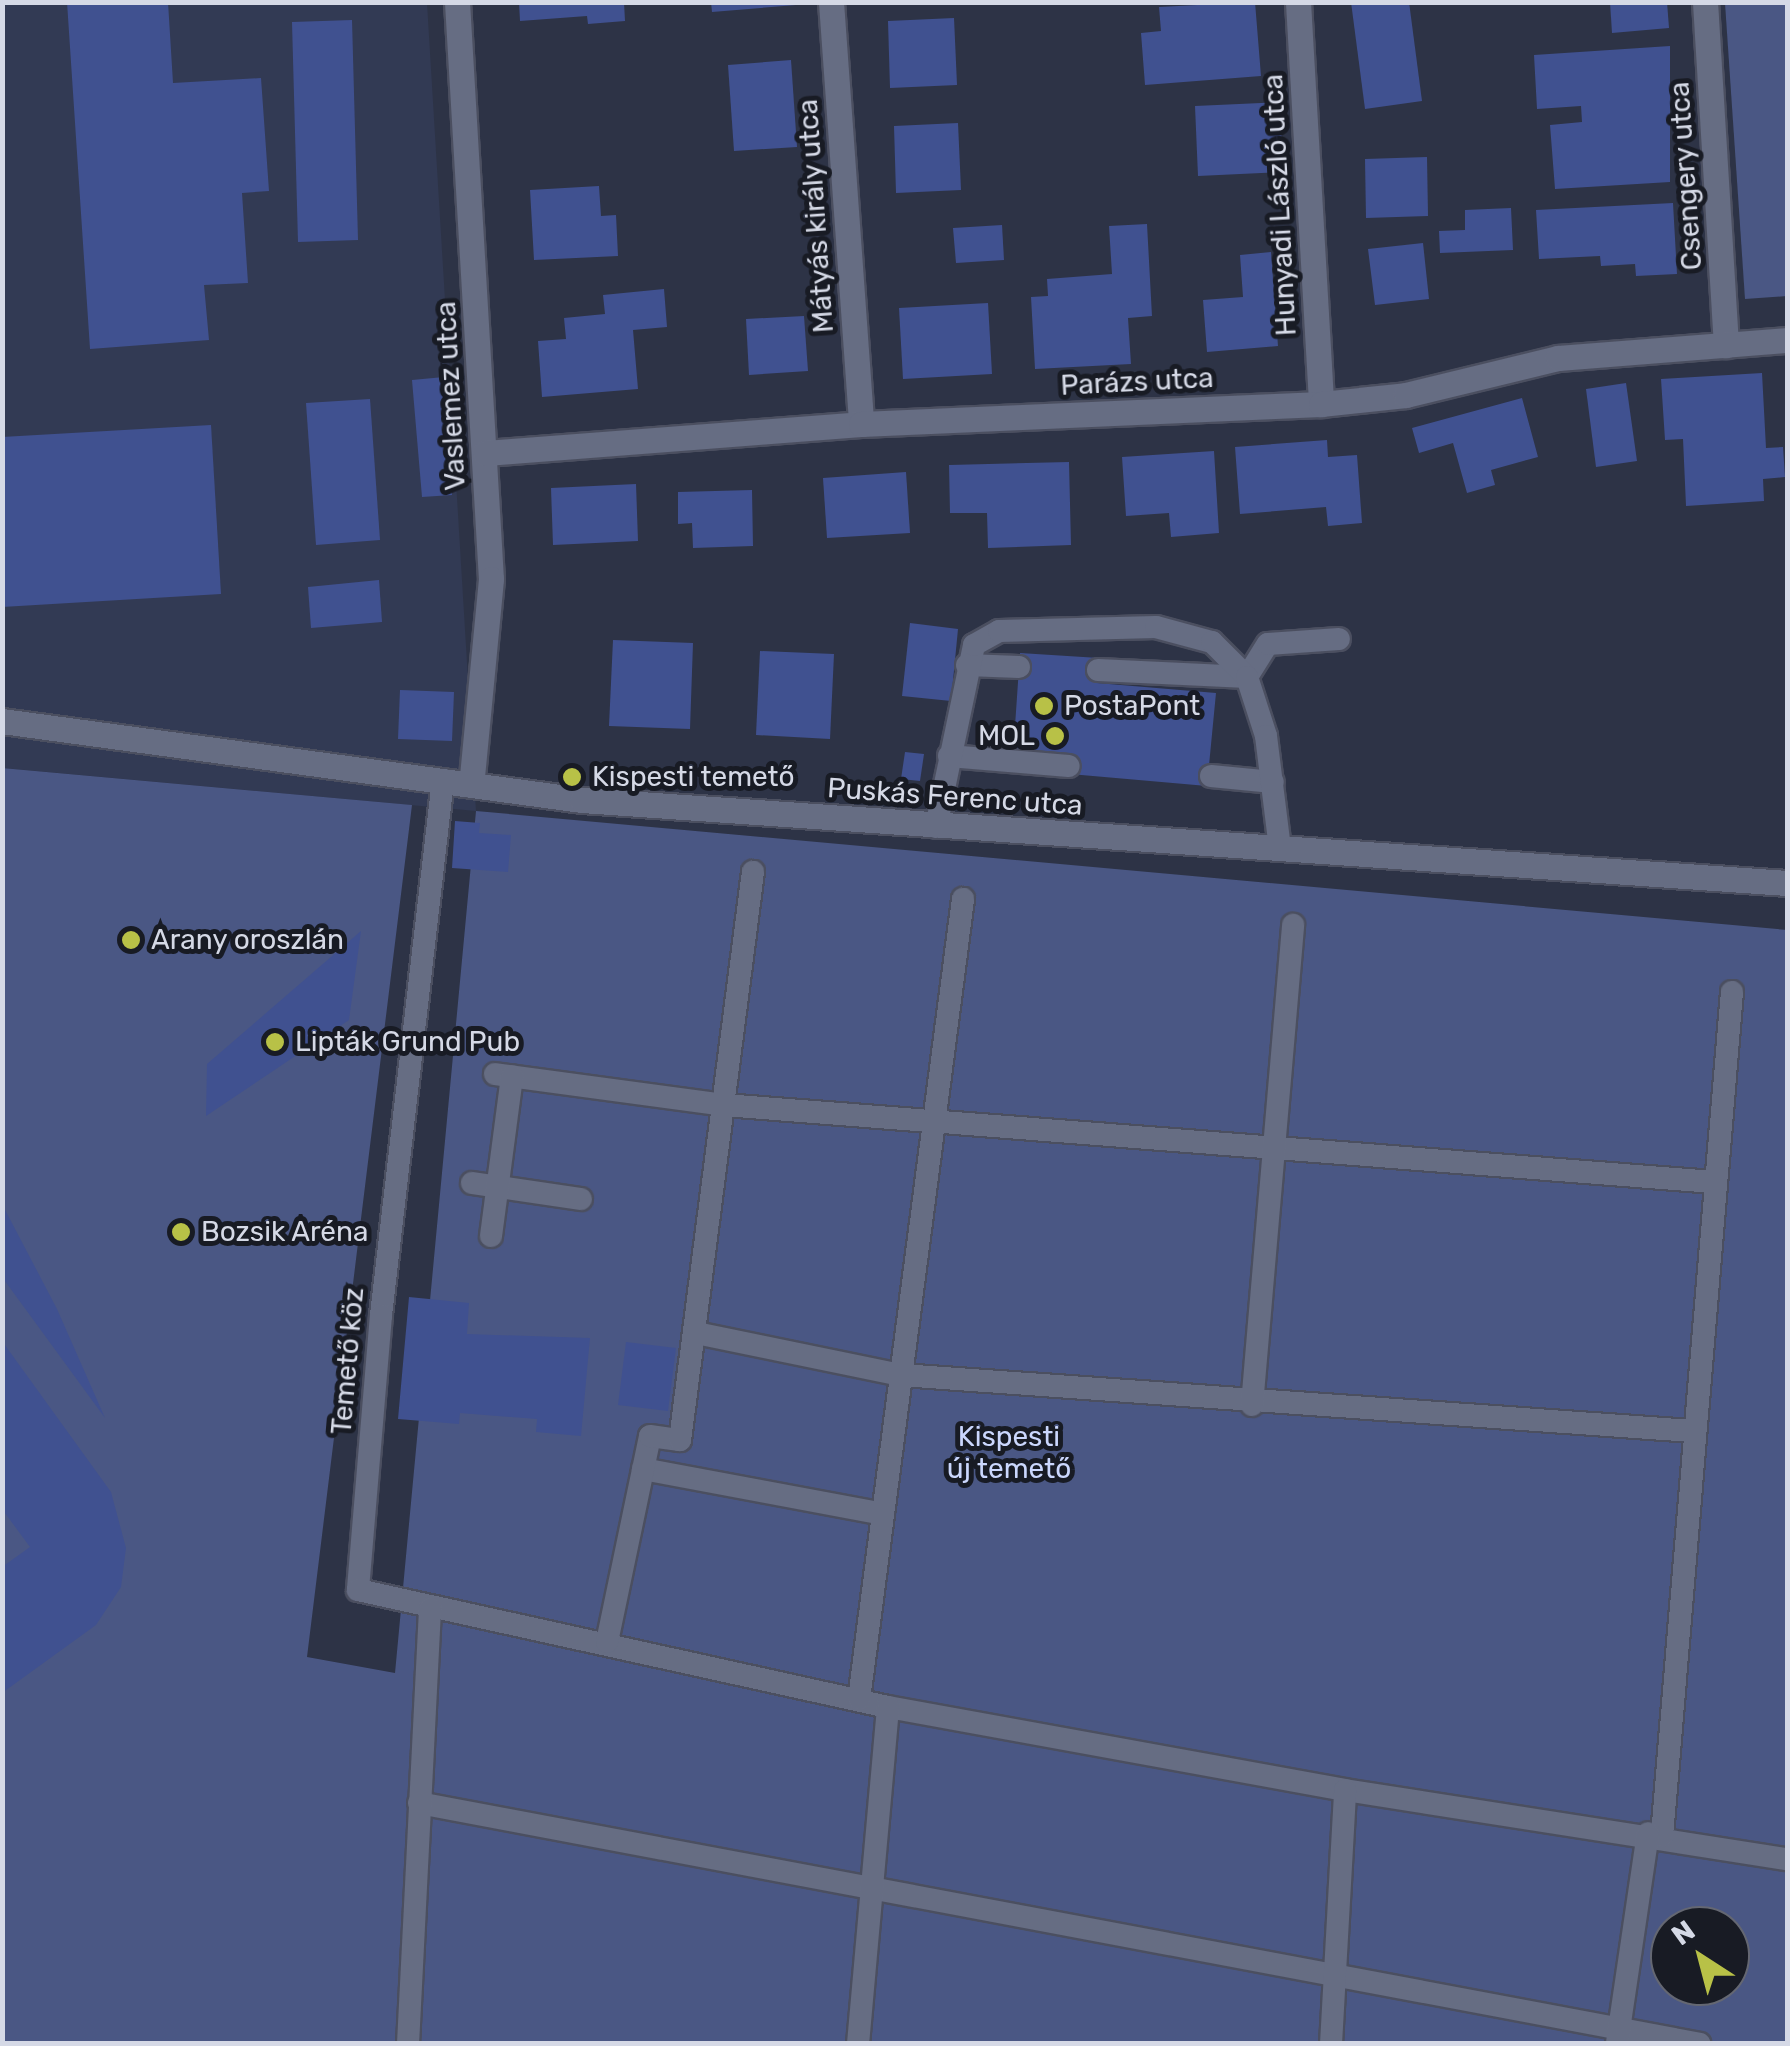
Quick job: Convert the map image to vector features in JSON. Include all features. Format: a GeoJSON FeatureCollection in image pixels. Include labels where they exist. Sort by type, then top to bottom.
{"type":"FeatureCollection","features":[{"type":"Feature","properties":{"kind":"street","name":"Vaslemez utca"},"geometry":{"type":"LineString","coordinates":[[457,2],[491,579],[471,786]]}},
{"type":"Feature","properties":{"kind":"street","name":"Mátyás király utca"},"geometry":{"type":"LineString","coordinates":[[831,2],[861,424]]}},
{"type":"Feature","properties":{"kind":"street","name":"Hunyadi László utca"},"geometry":{"type":"LineString","coordinates":[[1298,2],[1322,404]]}},
{"type":"Feature","properties":{"kind":"street","name":"Csengery utca"},"geometry":{"type":"LineString","coordinates":[[1705,2],[1726,345]]}},
{"type":"Feature","properties":{"kind":"street","name":"Parázs utca"},"geometry":{"type":"LineString","coordinates":[[485,453],[861,424],[1322,404],[1406,396],[1558,358],[1788,340]]}},
{"type":"Feature","properties":{"kind":"street","name":"Puskás Ferenc utca"},"geometry":{"type":"LineString","coordinates":[[2,721],[471,786],[936,827],[1788,883]]}},
{"type":"Feature","properties":{"kind":"lane"},"geometry":{"type":"LineString","coordinates":[[936,827],[974,645],[998,630],[1156,627],[1212,642],[1247,677],[1273,782],[1280,849]]}},
{"type":"Feature","properties":{"kind":"lane"},"geometry":{"type":"LineString","coordinates":[[1247,677],[1268,644],[1339,640]]}},
{"type":"Feature","properties":{"kind":"lane"},"geometry":{"type":"LineString","coordinates":[[968,665],[1019,667]]}},
{"type":"Feature","properties":{"kind":"lane"},"geometry":{"type":"LineString","coordinates":[[1098,670],[1247,677]]}},
{"type":"Feature","properties":{"kind":"lane"},"geometry":{"type":"LineString","coordinates":[[949,756],[1070,766]]}},
{"type":"Feature","properties":{"kind":"lane"},"geometry":{"type":"LineString","coordinates":[[1211,776],[1273,782]]}},
{"type":"Feature","properties":{"kind":"lane","name":"Temető köz"},"geometry":{"type":"LineString","coordinates":[[430,1609],[398,1594],[358,1590],[381,1315],[443,780]]}},
{"type":"Feature","properties":{"kind":"lane"},"geometry":{"type":"LineString","coordinates":[[608,1642],[650,1436],[680,1440],[752,872]]}},
{"type":"Feature","properties":{"kind":"lane"},"geometry":{"type":"LineString","coordinates":[[859,1700],[963,900]]}},
{"type":"Feature","properties":{"kind":"lane"},"geometry":{"type":"LineString","coordinates":[[1252,1404],[1278,1146],[1292,925]]}},
{"type":"Feature","properties":{"kind":"lane"},"geometry":{"type":"LineString","coordinates":[[1618,2036],[1655,1835],[1732,992]]}},
{"type":"Feature","properties":{"kind":"lane"},"geometry":{"type":"LineString","coordinates":[[491,1236],[504,1075],[724,1105],[1713,1182]]}},
{"type":"Feature","properties":{"kind":"lane"},"geometry":{"type":"LineString","coordinates":[[472,1183],[581,1199]]}},
{"type":"Feature","properties":{"kind":"lane"},"geometry":{"type":"LineString","coordinates":[[696,1333],[901,1375],[1252,1404],[1691,1431]]}},
{"type":"Feature","properties":{"kind":"lane"},"geometry":{"type":"LineString","coordinates":[[642,1470],[883,1514]]}},
{"type":"Feature","properties":{"kind":"lane"},"geometry":{"type":"LineString","coordinates":[[408,2044],[430,1609],[608,1642],[888,1708],[1345,1790],[1655,1835],[1788,1859]]}},
{"type":"Feature","properties":{"kind":"lane"},"geometry":{"type":"LineString","coordinates":[[858,2044],[888,1708]]}},
{"type":"Feature","properties":{"kind":"lane"},"geometry":{"type":"LineString","coordinates":[[1331,2044],[1345,1790]]}},
{"type":"Feature","properties":{"kind":"lane"},"geometry":{"type":"LineString","coordinates":[[420,1803],[1336,1975],[1618,2036],[1700,2044]]}},
{"type":"Feature","properties":{"kind":"shaded area"},"geometry":{"type":"Polygon","coordinates":[[[2,3],[427,3],[476,811],[3,768],[2,3]]]}},
{"type":"Feature","properties":{"kind":"green space"},"geometry":{"type":"Polygon","coordinates":[[[1725,3],[1787,3],[1787,296],[1745,299],[1725,3]]]}},
{"type":"Feature","properties":{"kind":"green space","name":"Kispesti új temető"},"geometry":{"type":"Polygon","coordinates":[[[2,768],[412,805],[307,1657],[395,1673],[476,811],[1787,930],[1787,2043],[3,2043],[2,768]]]}},
{"type":"Feature","properties":{"kind":"building"},"geometry":{"type":"Polygon","coordinates":[[[67,2],[168,2],[173,83],[261,78],[269,191],[242,193],[248,283],[204,285],[209,340],[90,349],[67,2]]]}},
{"type":"Feature","properties":{"kind":"building"},"geometry":{"type":"Polygon","coordinates":[[[519,2],[624,2],[625,21],[588,24],[587,16],[520,21],[519,2]]]}},
{"type":"Feature","properties":{"kind":"building"},"geometry":{"type":"Polygon","coordinates":[[[711,2],[795,2],[796,5],[712,12],[711,2]]]}},
{"type":"Feature","properties":{"kind":"building"},"geometry":{"type":"Polygon","coordinates":[[[1255,2],[1261,76],[1145,85],[1141,33],[1161,31],[1159,7],[1255,2]]]}},
{"type":"Feature","properties":{"kind":"building"},"geometry":{"type":"Polygon","coordinates":[[[1351,2],[1409,2],[1422,101],[1365,109],[1351,2]]]}},
{"type":"Feature","properties":{"kind":"building"},"geometry":{"type":"Polygon","coordinates":[[[1610,2],[1667,2],[1669,28],[1612,33],[1610,2]]]}},
{"type":"Feature","properties":{"kind":"building"},"geometry":{"type":"Polygon","coordinates":[[[954,18],[957,85],[890,88],[888,21],[954,18]]]}},
{"type":"Feature","properties":{"kind":"building"},"geometry":{"type":"Polygon","coordinates":[[[352,20],[358,240],[298,242],[292,22],[352,20]]]}},
{"type":"Feature","properties":{"kind":"building"},"geometry":{"type":"Polygon","coordinates":[[[1670,46],[1670,182],[1555,189],[1550,125],[1582,122],[1581,106],[1537,109],[1534,55],[1670,46]]]}},
{"type":"Feature","properties":{"kind":"building"},"geometry":{"type":"Polygon","coordinates":[[[791,60],[797,147],[734,151],[728,65],[791,60]]]}},
{"type":"Feature","properties":{"kind":"building"},"geometry":{"type":"Polygon","coordinates":[[[1280,102],[1283,172],[1198,176],[1195,106],[1280,102]]]}},
{"type":"Feature","properties":{"kind":"building"},"geometry":{"type":"Polygon","coordinates":[[[958,123],[961,190],[896,193],[894,126],[958,123]]]}},
{"type":"Feature","properties":{"kind":"building"},"geometry":{"type":"Polygon","coordinates":[[[1427,157],[1428,216],[1366,218],[1365,159],[1427,157]]]}},
{"type":"Feature","properties":{"kind":"building"},"geometry":{"type":"Polygon","coordinates":[[[599,186],[601,216],[616,215],[618,256],[534,260],[530,190],[599,186]]]}},
{"type":"Feature","properties":{"kind":"building"},"geometry":{"type":"Polygon","coordinates":[[[1673,203],[1677,274],[1636,276],[1635,264],[1601,266],[1600,256],[1539,259],[1536,210],[1673,203]]]}},
{"type":"Feature","properties":{"kind":"building"},"geometry":{"type":"Polygon","coordinates":[[[1511,208],[1513,250],[1440,253],[1439,231],[1465,230],[1465,210],[1511,208]]]}},
{"type":"Feature","properties":{"kind":"building"},"geometry":{"type":"Polygon","coordinates":[[[1147,224],[1152,316],[1128,318],[1131,364],[1035,369],[1031,297],[1048,296],[1047,279],[1112,274],[1109,226],[1147,224]]]}},
{"type":"Feature","properties":{"kind":"building"},"geometry":{"type":"Polygon","coordinates":[[[1002,225],[1004,260],[956,263],[953,228],[1002,225]]]}},
{"type":"Feature","properties":{"kind":"building"},"geometry":{"type":"Polygon","coordinates":[[[1423,243],[1429,299],[1375,305],[1368,249],[1423,243]]]}},
{"type":"Feature","properties":{"kind":"building"},"geometry":{"type":"Polygon","coordinates":[[[1271,252],[1278,346],[1207,352],[1203,300],[1243,297],[1240,255],[1271,252]]]}},
{"type":"Feature","properties":{"kind":"building"},"geometry":{"type":"Polygon","coordinates":[[[664,289],[667,327],[633,330],[638,389],[542,397],[538,341],[566,339],[564,318],[605,314],[603,295],[664,289]]]}},
{"type":"Feature","properties":{"kind":"building"},"geometry":{"type":"Polygon","coordinates":[[[988,303],[992,374],[903,379],[899,308],[988,303]]]}},
{"type":"Feature","properties":{"kind":"building"},"geometry":{"type":"Polygon","coordinates":[[[804,316],[808,371],[749,375],[746,319],[804,316]]]}},
{"type":"Feature","properties":{"kind":"building"},"geometry":{"type":"Polygon","coordinates":[[[1762,373],[1766,448],[1783,447],[1785,477],[1763,479],[1764,501],[1686,506],[1683,439],[1665,440],[1661,379],[1762,373]]]}},
{"type":"Feature","properties":{"kind":"building"},"geometry":{"type":"Polygon","coordinates":[[[444,377],[452,495],[422,497],[412,380],[444,377]]]}},
{"type":"Feature","properties":{"kind":"building"},"geometry":{"type":"Polygon","coordinates":[[[1626,383],[1637,461],[1596,467],[1586,389],[1626,383]]]}},
{"type":"Feature","properties":{"kind":"building"},"geometry":{"type":"Polygon","coordinates":[[[1522,398],[1538,457],[1491,470],[1495,485],[1467,493],[1453,443],[1419,453],[1412,428],[1522,398]]]}},
{"type":"Feature","properties":{"kind":"building"},"geometry":{"type":"Polygon","coordinates":[[[370,399],[380,540],[316,545],[306,403],[370,399]]]}},
{"type":"Feature","properties":{"kind":"building"},"geometry":{"type":"Polygon","coordinates":[[[211,425],[221,594],[2,607],[2,437],[211,425]]]}},
{"type":"Feature","properties":{"kind":"building"},"geometry":{"type":"Polygon","coordinates":[[[1327,440],[1328,457],[1357,455],[1362,523],[1328,526],[1326,507],[1240,514],[1235,447],[1327,440]]]}},
{"type":"Feature","properties":{"kind":"building"},"geometry":{"type":"Polygon","coordinates":[[[1214,451],[1219,533],[1171,537],[1169,513],[1126,516],[1122,457],[1214,451]]]}},
{"type":"Feature","properties":{"kind":"building"},"geometry":{"type":"Polygon","coordinates":[[[1069,462],[1071,545],[988,548],[987,513],[950,513],[949,465],[1069,462]]]}},
{"type":"Feature","properties":{"kind":"building"},"geometry":{"type":"Polygon","coordinates":[[[906,472],[910,533],[827,538],[823,478],[906,472]]]}},
{"type":"Feature","properties":{"kind":"building"},"geometry":{"type":"Polygon","coordinates":[[[636,484],[638,541],[553,545],[551,488],[636,484]]]}},
{"type":"Feature","properties":{"kind":"building"},"geometry":{"type":"Polygon","coordinates":[[[752,490],[753,546],[693,548],[692,523],[678,524],[678,492],[752,490]]]}},
{"type":"Feature","properties":{"kind":"building"},"geometry":{"type":"Polygon","coordinates":[[[379,580],[382,622],[311,628],[308,587],[379,580]]]}},
{"type":"Feature","properties":{"kind":"building"},"geometry":{"type":"Polygon","coordinates":[[[910,623],[958,629],[951,701],[902,696],[910,623]]]}},
{"type":"Feature","properties":{"kind":"building"},"geometry":{"type":"Polygon","coordinates":[[[613,640],[693,643],[690,729],[609,726],[613,640]]]}},
{"type":"Feature","properties":{"kind":"building"},"geometry":{"type":"Polygon","coordinates":[[[760,651],[834,654],[830,739],[756,735],[760,651]]]}},
{"type":"Feature","properties":{"kind":"building"},"geometry":{"type":"Polygon","coordinates":[[[1020,653],[1099,658],[1097,683],[1216,693],[1207,786],[1070,774],[1013,755],[1020,653]]]}},
{"type":"Feature","properties":{"kind":"building"},"geometry":{"type":"Polygon","coordinates":[[[400,690],[454,692],[452,741],[398,739],[400,690]]]}},
{"type":"Feature","properties":{"kind":"building"},"geometry":{"type":"Polygon","coordinates":[[[905,752],[924,754],[920,781],[901,779],[905,752]]]}},
{"type":"Feature","properties":{"kind":"building"},"geometry":{"type":"Polygon","coordinates":[[[455,821],[480,823],[479,833],[511,835],[508,872],[452,868],[455,821]]]}},
{"type":"Feature","properties":{"kind":"building","name":"Lipták Grund Pub"},"geometry":{"type":"Polygon","coordinates":[[[361,931],[349,1020],[206,1116],[207,1064],[361,931]]]}},
{"type":"Feature","properties":{"kind":"building"},"geometry":{"type":"Polygon","coordinates":[[[2,1204],[57,1309],[105,1418],[2,1277],[2,1204]]]}},
{"type":"Feature","properties":{"kind":"building"},"geometry":{"type":"Polygon","coordinates":[[[409,1297],[469,1303],[467,1334],[590,1338],[581,1436],[536,1432],[537,1419],[460,1413],[459,1424],[398,1419],[409,1297]]]}},
{"type":"Feature","properties":{"kind":"building"},"geometry":{"type":"Polygon","coordinates":[[[2,1341],[111,1492],[126,1548],[121,1587],[96,1625],[2,1693],[2,1567],[30,1547],[2,1509],[2,1341]]]}},
{"type":"Feature","properties":{"kind":"building"},"geometry":{"type":"Polygon","coordinates":[[[626,1342],[676,1348],[668,1411],[618,1405],[626,1342]]]}},
{"type":"Feature","properties":{"kind":"place","name":"PostaPont"},"geometry":{"type":"Point","coordinates":[1044,706]}},
{"type":"Feature","properties":{"kind":"place","name":"MOL"},"geometry":{"type":"Point","coordinates":[1055,736]}},
{"type":"Feature","properties":{"kind":"place","name":"Kispesti temető"},"geometry":{"type":"Point","coordinates":[572,777]}},
{"type":"Feature","properties":{"kind":"place","name":"Arany oroszlán"},"geometry":{"type":"Point","coordinates":[131,940]}},
{"type":"Feature","properties":{"kind":"place","name":"Lipták Grund Pub"},"geometry":{"type":"Point","coordinates":[275,1042]}},
{"type":"Feature","properties":{"kind":"place","name":"Bozsik Aréna"},"geometry":{"type":"Point","coordinates":[181,1232]}}]}
